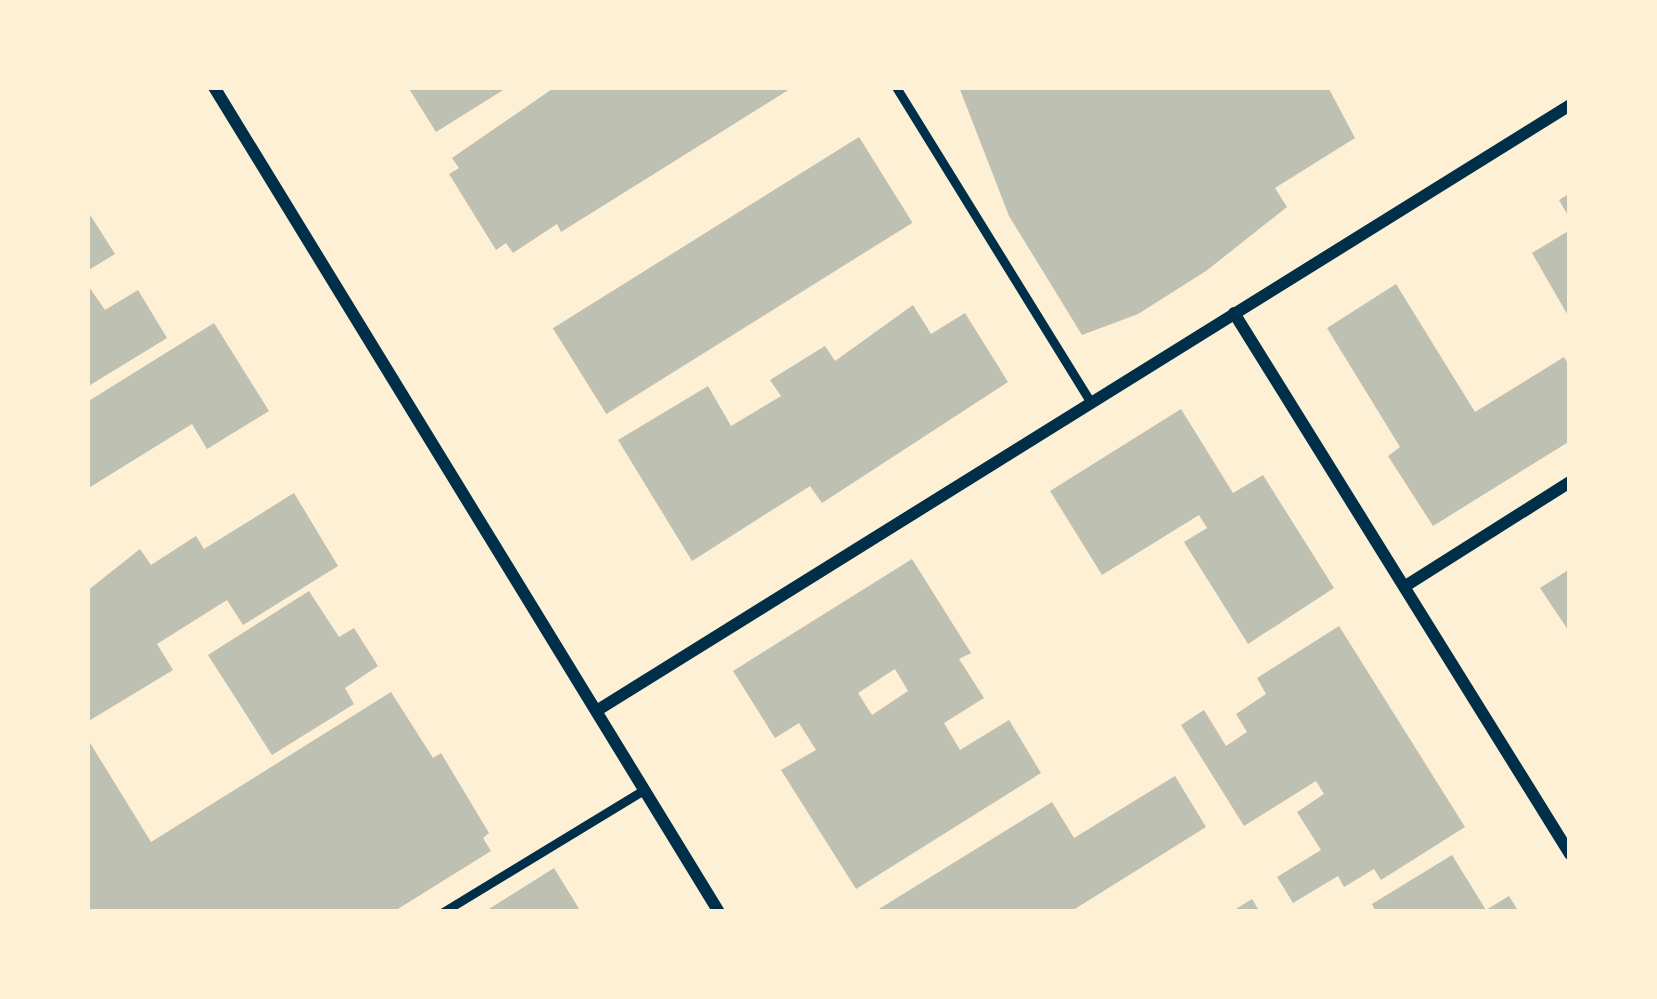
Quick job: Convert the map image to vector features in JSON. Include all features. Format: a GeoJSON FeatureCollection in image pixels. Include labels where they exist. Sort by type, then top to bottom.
{"type":"FeatureCollection","features":[{"type":"Feature","properties":{"kind":"street"},"geometry":{"type":"LineString","coordinates":[[214,87],[601,708],[644,790],[719,912]]}},
{"type":"Feature","properties":{"kind":"street"},"geometry":{"type":"LineString","coordinates":[[601,708],[1570,105]]}},
{"type":"Feature","properties":{"kind":"street"},"geometry":{"type":"LineString","coordinates":[[1234,313],[1570,854]]}},
{"type":"Feature","properties":{"kind":"street"},"geometry":{"type":"LineString","coordinates":[[1407,585],[1570,482]]}},
{"type":"Feature","properties":{"kind":"lane"},"geometry":{"type":"LineString","coordinates":[[896,87],[1091,404]]}},
{"type":"Feature","properties":{"kind":"lane"},"geometry":{"type":"LineString","coordinates":[[443,912],[644,790]]}},
{"type":"Feature","properties":{"kind":"building"},"geometry":{"type":"Polygon","coordinates":[[[408,87],[508,87],[436,132],[408,87]]]}},
{"type":"Feature","properties":{"kind":"building"},"geometry":{"type":"Polygon","coordinates":[[[555,87],[793,87],[561,232],[557,224],[513,253],[506,243],[496,250],[449,174],[459,168],[452,158],[555,87]]]}},
{"type":"Feature","properties":{"kind":"building"},"geometry":{"type":"Polygon","coordinates":[[[959,87],[1328,87],[1355,138],[1275,188],[1287,207],[1206,271],[1138,314],[1082,335],[1009,216],[959,87]]]}},
{"type":"Feature","properties":{"kind":"building"},"geometry":{"type":"Polygon","coordinates":[[[859,137],[913,223],[606,414],[553,328],[859,137]]]}},
{"type":"Feature","properties":{"kind":"building"},"geometry":{"type":"Polygon","coordinates":[[[1570,193],[1570,219],[1559,200],[1570,193]]]}},
{"type":"Feature","properties":{"kind":"building"},"geometry":{"type":"Polygon","coordinates":[[[87,210],[115,254],[87,271],[87,210]]]}},
{"type":"Feature","properties":{"kind":"building"},"geometry":{"type":"Polygon","coordinates":[[[1570,230],[1570,319],[1532,253],[1570,230]]]}},
{"type":"Feature","properties":{"kind":"building"},"geometry":{"type":"Polygon","coordinates":[[[87,284],[105,310],[138,290],[167,338],[87,387],[87,284]]]}},
{"type":"Feature","properties":{"kind":"building"},"geometry":{"type":"Polygon","coordinates":[[[1396,284],[1475,412],[1564,357],[1570,367],[1570,441],[1433,526],[1388,456],[1400,447],[1327,328],[1396,284]]]}},
{"type":"Feature","properties":{"kind":"building"},"geometry":{"type":"Polygon","coordinates":[[[913,305],[931,334],[965,313],[1008,382],[822,503],[810,486],[692,561],[618,440],[708,386],[731,426],[781,396],[770,380],[825,346],[835,361],[913,305]]]}},
{"type":"Feature","properties":{"kind":"building"},"geometry":{"type":"Polygon","coordinates":[[[214,323],[269,411],[207,449],[192,424],[87,489],[87,402],[214,323]]]}},
{"type":"Feature","properties":{"kind":"building"},"geometry":{"type":"Polygon","coordinates":[[[1181,409],[1233,493],[1263,475],[1334,588],[1248,644],[1184,542],[1207,528],[1199,515],[1102,575],[1050,491],[1181,409]]]}},
{"type":"Feature","properties":{"kind":"building"},"geometry":{"type":"Polygon","coordinates":[[[294,493],[338,566],[243,625],[227,600],[157,644],[173,670],[87,722],[87,591],[140,549],[151,565],[196,536],[204,549],[294,493]]]}},
{"type":"Feature","properties":{"kind":"building"},"geometry":{"type":"Polygon","coordinates":[[[912,559],[971,653],[959,659],[984,698],[944,723],[960,750],[1009,720],[1041,773],[856,889],[781,770],[816,750],[799,723],[775,738],[733,671],[912,559]],[[895,669],[858,693],[872,715],[908,691],[895,669]]]}},
{"type":"Feature","properties":{"kind":"building"},"geometry":{"type":"Polygon","coordinates":[[[1570,569],[1570,633],[1540,588],[1570,569]]]}},
{"type":"Feature","properties":{"kind":"building"},"geometry":{"type":"Polygon","coordinates":[[[309,591],[339,637],[354,628],[378,666],[345,688],[354,704],[272,755],[208,655],[309,591]]]}},
{"type":"Feature","properties":{"kind":"building"},"geometry":{"type":"Polygon","coordinates":[[[1339,626],[1465,827],[1381,880],[1374,869],[1344,887],[1338,876],[1293,903],[1277,877],[1321,850],[1297,812],[1324,794],[1316,781],[1244,826],[1181,725],[1204,710],[1226,746],[1247,732],[1236,714],[1266,694],[1257,678],[1339,626]]]}},
{"type":"Feature","properties":{"kind":"building"},"geometry":{"type":"Polygon","coordinates":[[[391,692],[433,758],[441,753],[489,833],[483,838],[491,851],[393,912],[87,912],[87,738],[151,842],[391,692]]]}},
{"type":"Feature","properties":{"kind":"building"},"geometry":{"type":"Polygon","coordinates":[[[1175,776],[1206,827],[1070,912],[874,912],[1052,802],[1074,838],[1175,776]]]}},
{"type":"Feature","properties":{"kind":"building"},"geometry":{"type":"Polygon","coordinates":[[[1452,855],[1486,910],[1509,896],[1519,912],[1376,912],[1372,904],[1452,855]]]}},
{"type":"Feature","properties":{"kind":"building"},"geometry":{"type":"Polygon","coordinates":[[[554,868],[581,912],[484,912],[554,868]]]}},
{"type":"Feature","properties":{"kind":"building"},"geometry":{"type":"Polygon","coordinates":[[[1252,899],[1260,912],[1231,912],[1252,899]]]}}]}
